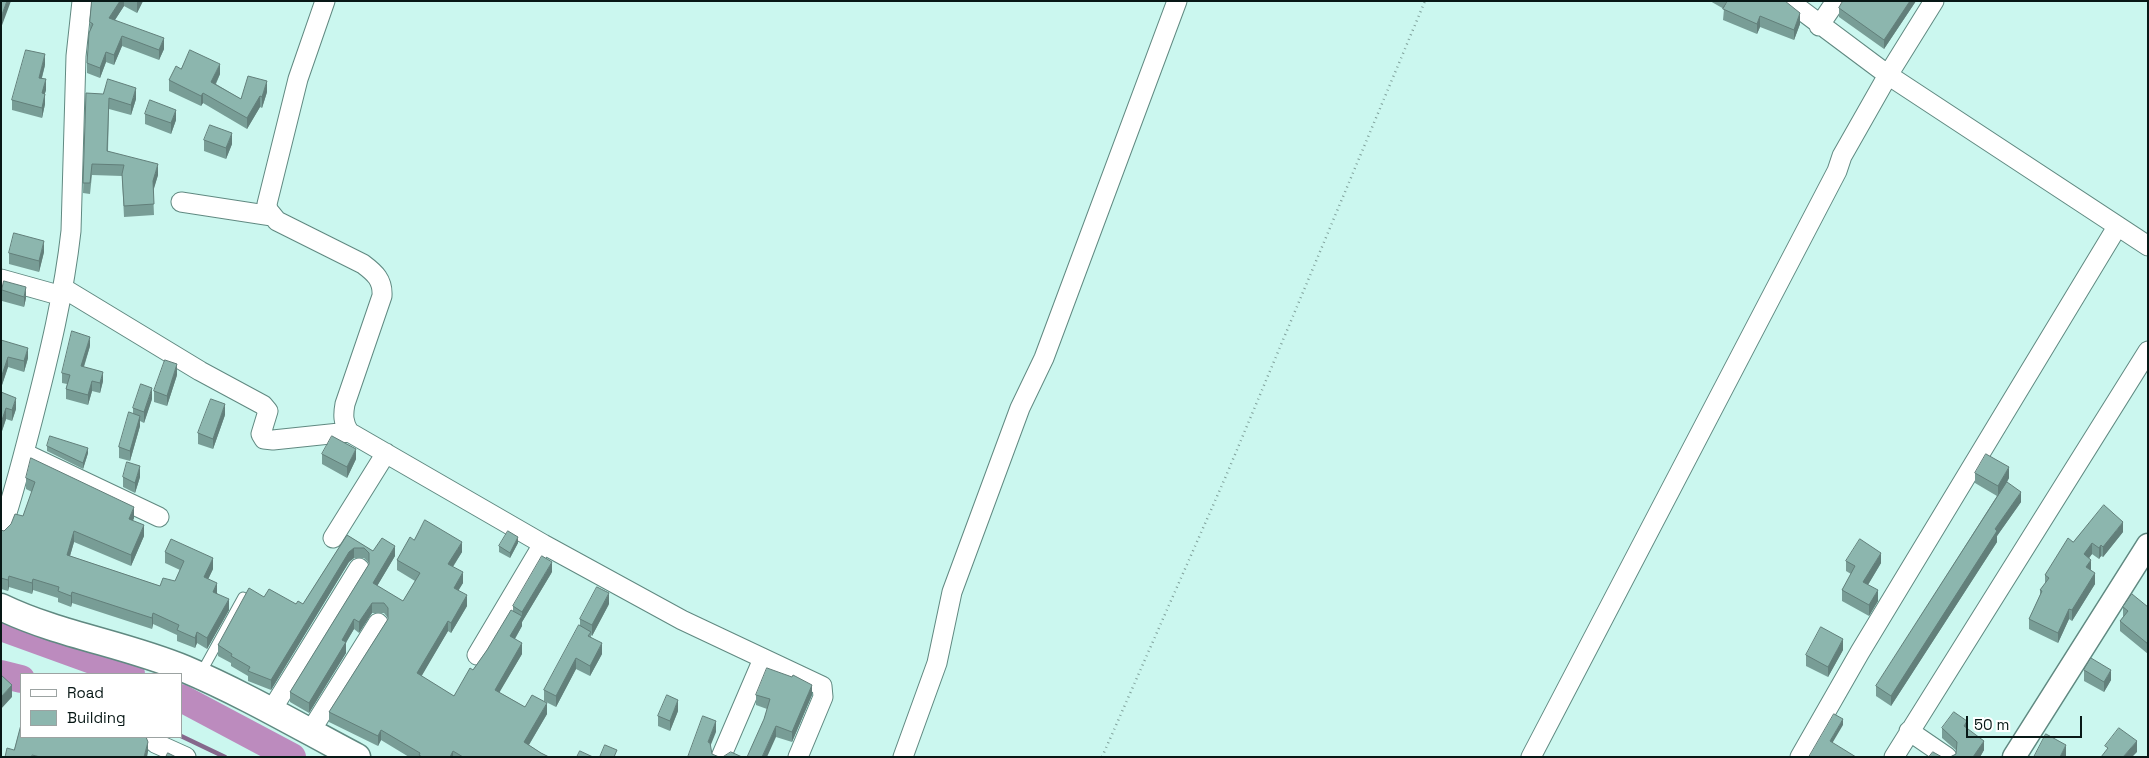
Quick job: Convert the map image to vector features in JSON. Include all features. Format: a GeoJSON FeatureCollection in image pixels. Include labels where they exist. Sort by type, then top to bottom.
{"type":"FeatureCollection","features":[{"type":"Feature","properties":{"kind":"main road"},"geometry":{"type":"LineString","coordinates":[[1,607],[181,673]]}},
{"type":"Feature","properties":{"kind":"main road"},"geometry":{"type":"LineString","coordinates":[[187,675],[272,711],[357,757]]}},
{"type":"Feature","properties":{"kind":"street"},"geometry":{"type":"LineString","coordinates":[[1,531],[24,454],[63,292],[71,231],[76,56],[82,1]]}},
{"type":"Feature","properties":{"kind":"street"},"geometry":{"type":"LineString","coordinates":[[325,1],[293,96],[268,204],[272,216],[277,221],[363,264],[373,271],[382,283],[382,296],[345,404],[343,418],[349,432]]}},
{"type":"Feature","properties":{"kind":"street"},"geometry":{"type":"LineString","coordinates":[[903,757],[937,663],[952,592],[1020,408],[1047,349],[1177,1]]}},
{"type":"Feature","properties":{"kind":"street"},"geometry":{"type":"LineString","coordinates":[[1789,1],[1888,75],[2148,246]]}},
{"type":"Feature","properties":{"kind":"street"},"geometry":{"type":"LineString","coordinates":[[1820,26],[1836,1]]}},
{"type":"Feature","properties":{"kind":"street"},"geometry":{"type":"LineString","coordinates":[[1531,757],[1833,180],[1842,156],[1888,75],[1934,1]]}},
{"type":"Feature","properties":{"kind":"street"},"geometry":{"type":"LineString","coordinates":[[1520,757],[1828,168],[1842,156]]}},
{"type":"Feature","properties":{"kind":"street"},"geometry":{"type":"LineString","coordinates":[[181,202],[272,216]]}},
{"type":"Feature","properties":{"kind":"street"},"geometry":{"type":"LineString","coordinates":[[1800,757],[1860,652],[2117,227]]}},
{"type":"Feature","properties":{"kind":"street"},"geometry":{"type":"LineString","coordinates":[[1,279],[63,292],[263,405],[268,411],[261,434],[264,439],[273,440],[349,432],[543,544],[682,620],[816,682],[824,690],[798,757]]}},
{"type":"Feature","properties":{"kind":"street"},"geometry":{"type":"LineString","coordinates":[[1894,757],[2148,351]]}},
{"type":"Feature","properties":{"kind":"street"},"geometry":{"type":"LineString","coordinates":[[333,538],[386,453]]}},
{"type":"Feature","properties":{"kind":"street"},"geometry":{"type":"LineString","coordinates":[[24,454],[159,517]]}},
{"type":"Feature","properties":{"kind":"street"},"geometry":{"type":"LineString","coordinates":[[477,655],[543,544]]}},
{"type":"Feature","properties":{"kind":"street"},"geometry":{"type":"LineString","coordinates":[[2014,757],[2148,546]]}},
{"type":"Feature","properties":{"kind":"street"},"geometry":{"type":"LineString","coordinates":[[272,711],[359,568]]}},
{"type":"Feature","properties":{"kind":"street"},"geometry":{"type":"LineString","coordinates":[[310,732],[378,623]]}},
{"type":"Feature","properties":{"kind":"street"},"geometry":{"type":"LineString","coordinates":[[721,757],[763,659]]}},
{"type":"Feature","properties":{"kind":"street"},"geometry":{"type":"LineString","coordinates":[[1909,731],[1947,757]]}},
{"type":"Feature","properties":{"kind":"street"},"geometry":{"type":"LineString","coordinates":[[154,745],[186,757]]}},
{"type":"Feature","properties":{"kind":"lane"},"geometry":{"type":"LineString","coordinates":[[187,675],[244,597]]}},
{"type":"Feature","properties":{"kind":"path"},"geometry":{"type":"LineString","coordinates":[[1102,757],[1226,476],[1425,1]]}},
{"type":"Feature","properties":{"kind":"building"},"geometry":{"type":"Polygon","coordinates":[[[1,1],[7,1],[1,17],[1,1]]]}},
{"type":"Feature","properties":{"kind":"building"},"geometry":{"type":"Polygon","coordinates":[[[92,1],[120,1],[109,18],[164,38],[159,50],[122,36],[114,55],[106,52],[100,68],[87,63],[89,33],[93,24],[90,22],[92,1]]]}},
{"type":"Feature","properties":{"kind":"building"},"geometry":{"type":"Polygon","coordinates":[[[1728,1],[1785,1],[1800,13],[1794,30],[1760,16],[1757,24],[1723,9],[1728,1]]]}},
{"type":"Feature","properties":{"kind":"building"},"geometry":{"type":"Polygon","coordinates":[[[1843,1],[1910,1],[1884,40],[1839,8],[1843,1]]]}},
{"type":"Feature","properties":{"kind":"building"},"geometry":{"type":"Polygon","coordinates":[[[26,50],[45,54],[39,78],[46,79],[42,93],[45,94],[42,108],[12,100],[26,50]]]}},
{"type":"Feature","properties":{"kind":"building"},"geometry":{"type":"Polygon","coordinates":[[[190,50],[220,64],[211,82],[241,99],[248,76],[267,81],[262,97],[260,96],[247,118],[203,93],[201,96],[169,80],[176,66],[181,69],[190,50]]]}},
{"type":"Feature","properties":{"kind":"building"},"geometry":{"type":"Polygon","coordinates":[[[108,79],[136,88],[131,105],[109,98],[107,151],[158,164],[153,181],[154,204],[124,206],[122,174],[124,165],[92,164],[90,183],[83,183],[86,93],[103,94],[108,79]]]}},
{"type":"Feature","properties":{"kind":"building"},"geometry":{"type":"Polygon","coordinates":[[[150,100],[176,110],[171,123],[145,114],[150,100]]]}},
{"type":"Feature","properties":{"kind":"building"},"geometry":{"type":"Polygon","coordinates":[[[210,125],[232,133],[226,148],[204,140],[210,125]]]}},
{"type":"Feature","properties":{"kind":"building"},"geometry":{"type":"Polygon","coordinates":[[[14,233],[44,241],[39,261],[9,253],[14,233]]]}},
{"type":"Feature","properties":{"kind":"building"},"geometry":{"type":"Polygon","coordinates":[[[4,281],[26,287],[24,297],[2,290],[4,281]]]}},
{"type":"Feature","properties":{"kind":"building"},"geometry":{"type":"Polygon","coordinates":[[[72,331],[90,337],[81,366],[103,372],[100,383],[92,381],[88,395],[66,389],[70,375],[62,373],[72,331]]]}},
{"type":"Feature","properties":{"kind":"building"},"geometry":{"type":"Polygon","coordinates":[[[1,340],[28,348],[24,361],[8,357],[1,378],[1,340]]]}},
{"type":"Feature","properties":{"kind":"building"},"geometry":{"type":"Polygon","coordinates":[[[165,360],[177,364],[167,396],[154,391],[165,360]]]}},
{"type":"Feature","properties":{"kind":"building"},"geometry":{"type":"Polygon","coordinates":[[[141,384],[152,388],[144,412],[133,408],[141,384]]]}},
{"type":"Feature","properties":{"kind":"building"},"geometry":{"type":"Polygon","coordinates":[[[1,392],[16,398],[12,410],[6,408],[1,423],[1,392]]]}},
{"type":"Feature","properties":{"kind":"building"},"geometry":{"type":"Polygon","coordinates":[[[211,399],[225,404],[213,439],[198,433],[211,399]]]}},
{"type":"Feature","properties":{"kind":"building"},"geometry":{"type":"Polygon","coordinates":[[[129,412],[140,416],[130,451],[119,447],[129,412]]]}},
{"type":"Feature","properties":{"kind":"building"},"geometry":{"type":"Polygon","coordinates":[[[50,436],[88,448],[83,463],[47,446],[50,436]]]}},
{"type":"Feature","properties":{"kind":"building"},"geometry":{"type":"Polygon","coordinates":[[[332,436],[356,449],[347,467],[322,454],[332,436]]]}},
{"type":"Feature","properties":{"kind":"building"},"geometry":{"type":"Polygon","coordinates":[[[1986,454],[2009,467],[1998,486],[1975,473],[1986,454]]]}},
{"type":"Feature","properties":{"kind":"building"},"geometry":{"type":"Polygon","coordinates":[[[31,458],[134,507],[129,519],[144,525],[131,555],[74,531],[67,555],[160,586],[163,578],[175,581],[184,561],[165,552],[171,539],[213,558],[204,577],[217,583],[213,592],[229,599],[207,638],[197,632],[195,638],[177,630],[179,625],[153,613],[152,618],[72,592],[71,596],[58,591],[59,587],[33,579],[32,583],[9,576],[8,580],[1,578],[1,530],[4,531],[11,524],[15,514],[23,516],[35,482],[26,478],[31,458]]]}},
{"type":"Feature","properties":{"kind":"building"},"geometry":{"type":"Polygon","coordinates":[[[127,462],[140,466],[135,483],[123,477],[127,462]]]}},
{"type":"Feature","properties":{"kind":"building"},"geometry":{"type":"Polygon","coordinates":[[[2007,482],[2021,492],[1995,529],[1997,531],[1891,696],[1876,686],[2007,482]]]}},
{"type":"Feature","properties":{"kind":"building"},"geometry":{"type":"Polygon","coordinates":[[[2104,505],[2123,522],[2103,547],[2101,545],[2099,548],[2092,543],[2084,554],[2091,560],[2086,567],[2095,573],[2072,610],[2069,609],[2058,633],[2029,619],[2042,591],[2040,590],[2049,578],[2045,575],[2068,538],[2073,542],[2104,505]]]}},
{"type":"Feature","properties":{"kind":"building"},"geometry":{"type":"Polygon","coordinates":[[[425,520],[462,542],[448,564],[463,572],[454,588],[467,595],[451,623],[448,621],[417,673],[454,696],[470,668],[473,670],[511,610],[522,616],[510,636],[522,643],[495,690],[525,707],[532,695],[547,703],[524,742],[549,757],[463,757],[453,751],[450,757],[422,757],[419,755],[420,753],[381,730],[378,736],[329,712],[388,619],[388,608],[384,603],[372,603],[359,622],[354,619],[342,640],[346,642],[309,703],[290,692],[369,564],[369,553],[364,548],[354,548],[349,552],[271,680],[248,671],[250,667],[231,656],[232,654],[218,645],[249,588],[264,597],[269,589],[296,604],[298,601],[303,604],[347,535],[373,551],[382,538],[395,546],[373,583],[403,601],[420,573],[397,560],[410,537],[414,540],[425,520]]]}},
{"type":"Feature","properties":{"kind":"building"},"geometry":{"type":"Polygon","coordinates":[[[508,531],[518,537],[510,553],[499,546],[508,531]]]}},
{"type":"Feature","properties":{"kind":"building"},"geometry":{"type":"Polygon","coordinates":[[[1860,539],[1881,553],[1863,582],[1878,590],[1869,605],[1842,590],[1855,566],[1846,561],[1860,539]]]}},
{"type":"Feature","properties":{"kind":"building"},"geometry":{"type":"Polygon","coordinates":[[[542,556],[552,562],[522,612],[513,606],[542,556]]]}},
{"type":"Feature","properties":{"kind":"building"},"geometry":{"type":"Polygon","coordinates":[[[597,587],[609,593],[592,625],[580,619],[597,587]]]}},
{"type":"Feature","properties":{"kind":"building"},"geometry":{"type":"Polygon","coordinates":[[[2132,594],[2148,607],[2148,644],[2120,621],[2128,611],[2123,607],[2132,594]]]}},
{"type":"Feature","properties":{"kind":"building"},"geometry":{"type":"Polygon","coordinates":[[[579,625],[591,632],[588,636],[602,643],[590,666],[576,658],[556,696],[544,690],[579,625]]]}},
{"type":"Feature","properties":{"kind":"building"},"geometry":{"type":"Polygon","coordinates":[[[1821,627],[1843,639],[1828,667],[1806,655],[1821,627]]]}},
{"type":"Feature","properties":{"kind":"building"},"geometry":{"type":"Polygon","coordinates":[[[2091,658],[2111,670],[2104,682],[2084,670],[2091,658]]]}},
{"type":"Feature","properties":{"kind":"building"},"geometry":{"type":"Polygon","coordinates":[[[767,668],[792,677],[793,675],[812,685],[792,732],[776,726],[762,757],[747,757],[764,719],[770,699],[756,695],[767,668]]]}},
{"type":"Feature","properties":{"kind":"building"},"geometry":{"type":"Polygon","coordinates":[[[1,675],[12,685],[1,697],[1,675]]]}},
{"type":"Feature","properties":{"kind":"building"},"geometry":{"type":"Polygon","coordinates":[[[667,695],[678,700],[670,721],[658,716],[667,695]]]}},
{"type":"Feature","properties":{"kind":"building"},"geometry":{"type":"Polygon","coordinates":[[[1954,712],[1967,721],[1964,726],[1984,741],[1973,757],[1950,757],[1956,754],[1957,742],[1942,728],[1954,712]]]}},
{"type":"Feature","properties":{"kind":"building"},"geometry":{"type":"Polygon","coordinates":[[[1834,714],[1843,719],[1830,741],[1856,757],[1809,757],[1834,714]]]}},
{"type":"Feature","properties":{"kind":"building"},"geometry":{"type":"Polygon","coordinates":[[[703,716],[716,721],[708,742],[710,743],[712,754],[719,757],[688,757],[703,716]]]}},
{"type":"Feature","properties":{"kind":"building"},"geometry":{"type":"Polygon","coordinates":[[[2119,728],[2137,741],[2123,757],[2101,757],[2108,748],[2105,746],[2119,728]]]}},
{"type":"Feature","properties":{"kind":"building"},"geometry":{"type":"Polygon","coordinates":[[[20,729],[20,738],[146,738],[148,742],[144,757],[40,757],[32,755],[32,757],[5,757],[7,748],[14,750],[20,729]]]}},
{"type":"Feature","properties":{"kind":"building"},"geometry":{"type":"Polygon","coordinates":[[[2046,734],[2066,745],[2060,757],[2034,757],[2046,734]]]}},
{"type":"Feature","properties":{"kind":"building"},"geometry":{"type":"Polygon","coordinates":[[[605,745],[617,750],[614,757],[600,757],[605,745]]]}},
{"type":"Feature","properties":{"kind":"building"},"geometry":{"type":"Polygon","coordinates":[[[580,751],[593,757],[577,757],[580,751]]]}},
{"type":"Feature","properties":{"kind":"building"},"geometry":{"type":"Polygon","coordinates":[[[731,752],[742,757],[723,757],[731,752]]]}},
{"type":"Feature","properties":{"kind":"building"},"geometry":{"type":"Polygon","coordinates":[[[1933,752],[1942,757],[1929,757],[1933,752]]]}},
{"type":"Feature","properties":{"kind":"building"},"geometry":{"type":"Polygon","coordinates":[[[168,753],[176,757],[166,757],[168,753]]]}},
{"type":"Feature","properties":{"kind":"waterway"},"geometry":{"type":"LineString","coordinates":[[1,627],[128,673]]}},
{"type":"Feature","properties":{"kind":"waterway"},"geometry":{"type":"LineString","coordinates":[[1,674],[20,679]]}},
{"type":"Feature","properties":{"kind":"waterway"},"geometry":{"type":"LineString","coordinates":[[182,699],[292,757]]}},
{"type":"Feature","properties":{"kind":"waterway"},"geometry":{"type":"LineString","coordinates":[[182,736],[225,757]]}}]}
